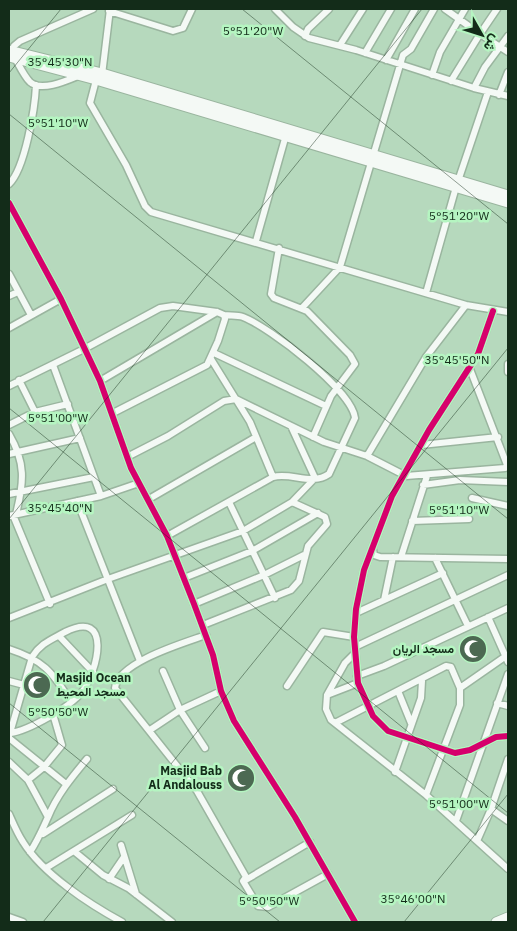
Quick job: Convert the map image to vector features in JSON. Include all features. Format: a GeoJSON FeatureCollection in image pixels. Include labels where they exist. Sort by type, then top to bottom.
{"type":"FeatureCollection","features":[{"type":"Feature","properties":{"kind":"main road"},"geometry":{"type":"LineString","coordinates":[[12,55],[80,75],[100,78]]}},
{"type":"Feature","properties":{"kind":"main road"},"geometry":{"type":"LineString","coordinates":[[12,55],[100,78],[286,132],[457,184],[508,203]]}},
{"type":"Feature","properties":{"kind":"main road"},"geometry":{"type":"LineString","coordinates":[[457,184],[508,195]]}},
{"type":"Feature","properties":{"kind":"main road"},"geometry":{"type":"LineString","coordinates":[[496,922],[508,917]]}},
{"type":"Feature","properties":{"kind":"street"},"geometry":{"type":"LineString","coordinates":[[80,75],[60,82],[36,86],[29,81],[12,55],[14,46],[20,41],[93,9]]}},
{"type":"Feature","properties":{"kind":"street"},"geometry":{"type":"LineString","coordinates":[[192,9],[183,28],[173,31],[110,10],[100,78],[90,103],[126,165],[145,206],[151,212],[256,241],[466,305],[508,312]]}},
{"type":"Feature","properties":{"kind":"street"},"geometry":{"type":"LineString","coordinates":[[275,9],[305,36],[365,53],[450,81],[508,96]]}},
{"type":"Feature","properties":{"kind":"street"},"geometry":{"type":"LineString","coordinates":[[305,36],[308,29],[329,9]]}},
{"type":"Feature","properties":{"kind":"street"},"geometry":{"type":"LineString","coordinates":[[340,46],[363,9]]}},
{"type":"Feature","properties":{"kind":"street"},"geometry":{"type":"LineString","coordinates":[[365,53],[391,9]]}},
{"type":"Feature","properties":{"kind":"street"},"geometry":{"type":"LineString","coordinates":[[386,60],[415,9]]}},
{"type":"Feature","properties":{"kind":"street"},"geometry":{"type":"LineString","coordinates":[[302,308],[340,267],[403,55],[412,49],[434,9]]}},
{"type":"Feature","properties":{"kind":"street"},"geometry":{"type":"LineString","coordinates":[[445,9],[458,20],[508,52]]}},
{"type":"Feature","properties":{"kind":"street"},"geometry":{"type":"LineString","coordinates":[[432,75],[440,52],[465,9]]}},
{"type":"Feature","properties":{"kind":"street"},"geometry":{"type":"LineString","coordinates":[[450,81],[497,9]]}},
{"type":"Feature","properties":{"kind":"street"},"geometry":{"type":"LineString","coordinates":[[474,88],[477,80],[508,36]]}},
{"type":"Feature","properties":{"kind":"street"},"geometry":{"type":"LineString","coordinates":[[499,95],[508,72]]}},
{"type":"Feature","properties":{"kind":"street"},"geometry":{"type":"LineString","coordinates":[[9,184],[17,173],[35,110],[36,86]]}},
{"type":"Feature","properties":{"kind":"street"},"geometry":{"type":"LineString","coordinates":[[426,293],[457,184],[488,92]]}},
{"type":"Feature","properties":{"kind":"street"},"geometry":{"type":"LineString","coordinates":[[256,241],[286,132]]}},
{"type":"Feature","properties":{"kind":"street"},"geometry":{"type":"LineString","coordinates":[[10,207],[61,299],[100,381],[113,413],[131,468],[167,536],[184,578],[206,635],[222,691],[234,721],[310,842],[355,922]]}},
{"type":"Feature","properties":{"kind":"street"},"geometry":{"type":"LineString","coordinates":[[279,248],[272,294],[279,300],[302,308],[354,360],[354,367],[336,389],[326,406],[313,437]]}},
{"type":"Feature","properties":{"kind":"street"},"geometry":{"type":"LineString","coordinates":[[9,274],[31,315]]}},
{"type":"Feature","properties":{"kind":"street"},"geometry":{"type":"LineString","coordinates":[[9,296],[18,292]]}},
{"type":"Feature","properties":{"kind":"street"},"geometry":{"type":"LineString","coordinates":[[9,328],[61,299]]}},
{"type":"Feature","properties":{"kind":"street"},"geometry":{"type":"LineString","coordinates":[[367,456],[426,357],[466,305]]}},
{"type":"Feature","properties":{"kind":"street"},"geometry":{"type":"LineString","coordinates":[[9,386],[84,349],[164,306],[221,313],[244,318],[309,360],[354,412],[355,418],[329,474],[315,478],[280,475],[273,477],[167,536]]}},
{"type":"Feature","properties":{"kind":"street"},"geometry":{"type":"LineString","coordinates":[[493,311],[482,346],[470,369],[448,399],[402,475],[380,524],[373,550],[364,570],[354,637],[358,679],[368,706],[381,726],[406,738],[443,751],[459,753],[496,737],[508,736]]}},
{"type":"Feature","properties":{"kind":"street"},"geometry":{"type":"LineString","coordinates":[[113,413],[171,382],[202,369],[213,356],[225,319],[221,313]]}},
{"type":"Feature","properties":{"kind":"street"},"geometry":{"type":"LineString","coordinates":[[100,381],[221,313]]}},
{"type":"Feature","properties":{"kind":"street"},"geometry":{"type":"LineString","coordinates":[[213,356],[326,406]]}},
{"type":"Feature","properties":{"kind":"street"},"geometry":{"type":"LineString","coordinates":[[213,356],[256,437],[273,477]]}},
{"type":"Feature","properties":{"kind":"street"},"geometry":{"type":"LineString","coordinates":[[53,364],[101,496]]}},
{"type":"Feature","properties":{"kind":"street"},"geometry":{"type":"LineString","coordinates":[[508,364],[508,372]]}},
{"type":"Feature","properties":{"kind":"street"},"geometry":{"type":"LineString","coordinates":[[128,456],[168,436],[224,401],[236,399],[313,437],[367,456],[402,475],[427,476],[505,468],[507,465],[498,437],[470,369]]}},
{"type":"Feature","properties":{"kind":"street"},"geometry":{"type":"LineString","coordinates":[[19,380],[35,412]]}},
{"type":"Feature","properties":{"kind":"street"},"geometry":{"type":"LineString","coordinates":[[9,425],[35,412],[68,404]]}},
{"type":"Feature","properties":{"kind":"street"},"geometry":{"type":"LineString","coordinates":[[291,426],[315,478]]}},
{"type":"Feature","properties":{"kind":"street"},"geometry":{"type":"LineString","coordinates":[[9,434],[19,452],[22,490],[13,515],[50,604]]}},
{"type":"Feature","properties":{"kind":"street"},"geometry":{"type":"LineString","coordinates":[[149,499],[256,437]]}},
{"type":"Feature","properties":{"kind":"street"},"geometry":{"type":"LineString","coordinates":[[421,444],[498,437]]}},
{"type":"Feature","properties":{"kind":"street"},"geometry":{"type":"LineString","coordinates":[[9,454],[80,438]]}},
{"type":"Feature","properties":{"kind":"street"},"geometry":{"type":"LineString","coordinates":[[401,557],[427,476]]}},
{"type":"Feature","properties":{"kind":"street"},"geometry":{"type":"LineString","coordinates":[[9,494],[94,477]]}},
{"type":"Feature","properties":{"kind":"street"},"geometry":{"type":"LineString","coordinates":[[9,618],[50,604],[108,579],[243,532],[292,502],[315,478]]}},
{"type":"Feature","properties":{"kind":"street"},"geometry":{"type":"LineString","coordinates":[[423,485],[460,480],[508,482]]}},
{"type":"Feature","properties":{"kind":"street"},"geometry":{"type":"LineString","coordinates":[[13,515],[101,496],[139,483]]}},
{"type":"Feature","properties":{"kind":"street"},"geometry":{"type":"LineString","coordinates":[[472,498],[508,506]]}},
{"type":"Feature","properties":{"kind":"street"},"geometry":{"type":"LineString","coordinates":[[77,501],[140,661]]}},
{"type":"Feature","properties":{"kind":"street"},"geometry":{"type":"LineString","coordinates":[[229,502],[275,598]]}},
{"type":"Feature","properties":{"kind":"street"},"geometry":{"type":"LineString","coordinates":[[202,625],[275,598],[291,590],[299,581],[304,554],[312,539],[327,524],[325,517],[292,502]]}},
{"type":"Feature","properties":{"kind":"street"},"geometry":{"type":"LineString","coordinates":[[184,578],[252,551],[318,513]]}},
{"type":"Feature","properties":{"kind":"street"},"geometry":{"type":"LineString","coordinates":[[412,521],[469,519]]}},
{"type":"Feature","properties":{"kind":"street"},"geometry":{"type":"LineString","coordinates":[[373,550],[378,557],[508,559]]}},
{"type":"Feature","properties":{"kind":"street"},"geometry":{"type":"LineString","coordinates":[[194,604],[264,575],[304,554]]}},
{"type":"Feature","properties":{"kind":"street"},"geometry":{"type":"LineString","coordinates":[[384,600],[393,557]]}},
{"type":"Feature","properties":{"kind":"street"},"geometry":{"type":"LineString","coordinates":[[435,558],[468,626]]}},
{"type":"Feature","properties":{"kind":"street"},"geometry":{"type":"LineString","coordinates":[[356,614],[443,573]]}},
{"type":"Feature","properties":{"kind":"street"},"geometry":{"type":"LineString","coordinates":[[508,576],[355,650],[345,663],[327,695],[326,709],[335,723],[395,772],[426,794],[508,869]]}},
{"type":"Feature","properties":{"kind":"street"},"geometry":{"type":"LineString","coordinates":[[327,695],[508,608]]}},
{"type":"Feature","properties":{"kind":"street"},"geometry":{"type":"LineString","coordinates":[[460,688],[507,659],[488,617]]}},
{"type":"Feature","properties":{"kind":"street"},"geometry":{"type":"LineString","coordinates":[[82,627],[93,633],[99,642],[99,648],[93,672],[80,694],[71,702],[28,729],[9,735],[32,657],[42,643],[82,627]]}},
{"type":"Feature","properties":{"kind":"street"},"geometry":{"type":"LineString","coordinates":[[287,686],[323,632],[354,637]]}},
{"type":"Feature","properties":{"kind":"street"},"geometry":{"type":"LineString","coordinates":[[206,635],[140,661],[118,680],[115,688],[197,791],[246,877],[243,881]]}},
{"type":"Feature","properties":{"kind":"street"},"geometry":{"type":"LineString","coordinates":[[59,636],[93,672]]}},
{"type":"Feature","properties":{"kind":"street"},"geometry":{"type":"LineString","coordinates":[[9,649],[32,657],[48,670],[71,702]]}},
{"type":"Feature","properties":{"kind":"street"},"geometry":{"type":"LineString","coordinates":[[335,723],[448,666],[452,669],[460,688],[460,705],[426,794]]}},
{"type":"Feature","properties":{"kind":"street"},"geometry":{"type":"LineString","coordinates":[[163,671],[180,710],[205,748]]}},
{"type":"Feature","properties":{"kind":"street"},"geometry":{"type":"LineString","coordinates":[[456,821],[507,677]]}},
{"type":"Feature","properties":{"kind":"street"},"geometry":{"type":"LineString","coordinates":[[395,772],[422,694],[422,680]]}},
{"type":"Feature","properties":{"kind":"street"},"geometry":{"type":"LineString","coordinates":[[9,681],[24,685]]}},
{"type":"Feature","properties":{"kind":"street"},"geometry":{"type":"LineString","coordinates":[[150,730],[180,710],[222,691]]}},
{"type":"Feature","properties":{"kind":"street"},"geometry":{"type":"LineString","coordinates":[[398,691],[411,723]]}},
{"type":"Feature","properties":{"kind":"street"},"geometry":{"type":"LineString","coordinates":[[497,703],[508,706]]}},
{"type":"Feature","properties":{"kind":"street"},"geometry":{"type":"LineString","coordinates":[[28,780],[44,767],[62,745],[52,714]]}},
{"type":"Feature","properties":{"kind":"street"},"geometry":{"type":"LineString","coordinates":[[9,735],[66,784]]}},
{"type":"Feature","properties":{"kind":"street"},"geometry":{"type":"LineString","coordinates":[[30,852],[42,835],[48,817],[66,784],[87,759]]}},
{"type":"Feature","properties":{"kind":"street"},"geometry":{"type":"LineString","coordinates":[[477,841],[508,761]]}},
{"type":"Feature","properties":{"kind":"street"},"geometry":{"type":"LineString","coordinates":[[9,762],[28,780],[48,817]]}},
{"type":"Feature","properties":{"kind":"street"},"geometry":{"type":"LineString","coordinates":[[42,835],[113,788]]}},
{"type":"Feature","properties":{"kind":"street"},"geometry":{"type":"LineString","coordinates":[[491,809],[508,821]]}},
{"type":"Feature","properties":{"kind":"street"},"geometry":{"type":"LineString","coordinates":[[9,814],[23,842],[46,868],[92,906],[122,922]]}},
{"type":"Feature","properties":{"kind":"street"},"geometry":{"type":"LineString","coordinates":[[46,868],[75,852],[132,815]]}},
{"type":"Feature","properties":{"kind":"street"},"geometry":{"type":"LineString","coordinates":[[243,881],[310,842]]}},
{"type":"Feature","properties":{"kind":"street"},"geometry":{"type":"LineString","coordinates":[[121,845],[136,894]]}},
{"type":"Feature","properties":{"kind":"street"},"geometry":{"type":"LineString","coordinates":[[75,852],[109,879],[136,894],[172,922]]}},
{"type":"Feature","properties":{"kind":"street"},"geometry":{"type":"LineString","coordinates":[[109,879],[124,858]]}},
{"type":"Feature","properties":{"kind":"street"},"geometry":{"type":"LineString","coordinates":[[243,881],[258,906],[266,908],[328,874]]}},
{"type":"Feature","properties":{"kind":"street"},"geometry":{"type":"LineString","coordinates":[[9,917],[23,922]]}},
{"type":"Feature","properties":{"kind":"cycle path"},"geometry":{"type":"LineString","coordinates":[[9,203],[61,299],[100,381],[131,468],[167,536],[194,604],[213,655],[221,691],[234,721],[295,817],[355,922]]}},
{"type":"Feature","properties":{"kind":"cycle path"},"geometry":{"type":"LineString","coordinates":[[493,311],[478,354],[429,430],[392,496],[364,570],[356,609],[354,637],[358,683],[373,716],[388,731],[455,753],[470,750],[496,737],[508,736]]}},
{"type":"Feature","properties":{"kind":"place","name":"مسجد الريان"},"geometry":{"type":"Point","coordinates":[473,649]}},
{"type":"Feature","properties":{"kind":"place","name":"Masjid Ocean مسجد المحيط"},"geometry":{"type":"Point","coordinates":[37,685]}},
{"type":"Feature","properties":{"kind":"place","name":"Masjid Bab Al Andalouss"},"geometry":{"type":"Point","coordinates":[241,778]}}]}
